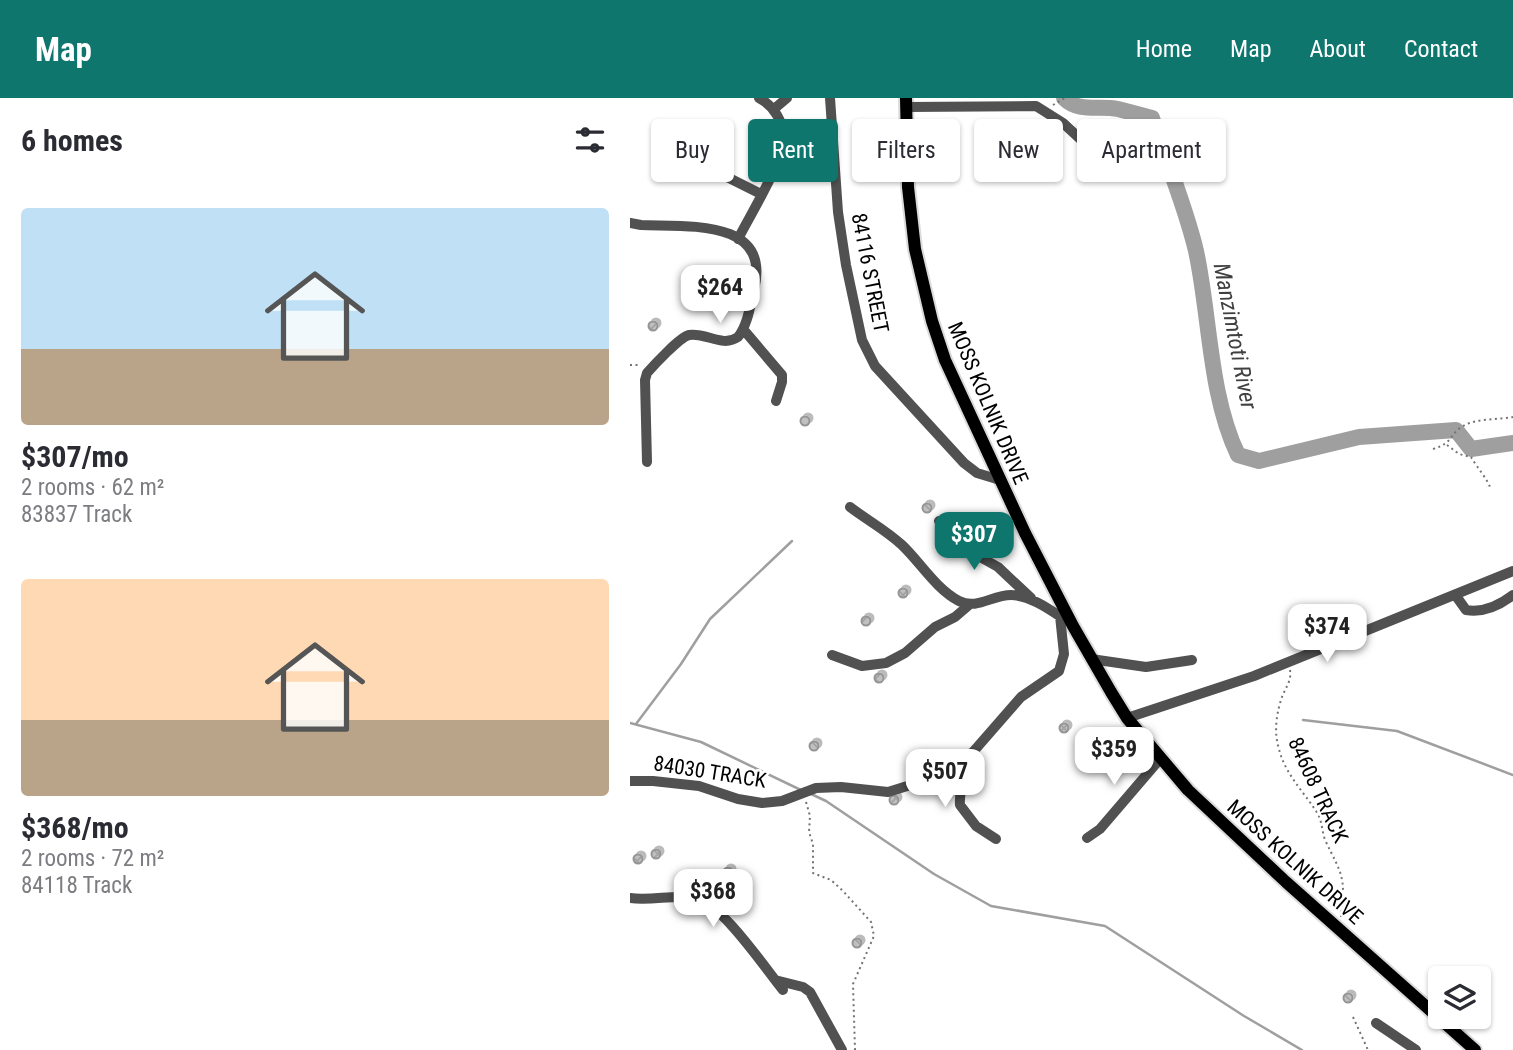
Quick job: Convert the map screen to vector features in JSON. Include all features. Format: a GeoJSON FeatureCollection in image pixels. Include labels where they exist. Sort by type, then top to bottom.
{"type":"FeatureCollection","features":[{"type":"Feature","properties":{"kind":"main road","name":"MOSS KOLNIK DRIVE"},"geometry":{"type":"LineString","coordinates":[[906,103],[908,187],[915,249],[922,284],[945,360],[1000,480],[1091,659],[1127,718],[1160,759],[1218,819],[1475,1050]]}},
{"type":"Feature","properties":{"kind":"street"},"geometry":{"type":"LineString","coordinates":[[738,239],[783,146],[783,133],[774,109],[760,98]]}},
{"type":"Feature","properties":{"kind":"street"},"geometry":{"type":"LineString","coordinates":[[774,109],[787,98]]}},
{"type":"Feature","properties":{"kind":"street","name":"84116 STREET"},"geometry":{"type":"LineString","coordinates":[[830,98],[840,233],[855,309],[868,356],[964,463],[977,472],[1000,480]]}},
{"type":"Feature","properties":{"kind":"street"},"geometry":{"type":"LineString","coordinates":[[906,103],[1036,106],[1063,123],[1077,136]]}},
{"type":"Feature","properties":{"kind":"street"},"geometry":{"type":"LineString","coordinates":[[734,180],[761,194]]}},
{"type":"Feature","properties":{"kind":"street"},"geometry":{"type":"LineString","coordinates":[[630,223],[711,228],[731,234],[754,255],[758,268],[743,329],[738,337],[730,341],[694,335],[685,337],[648,371],[645,380],[647,463]]}},
{"type":"Feature","properties":{"kind":"street"},"geometry":{"type":"LineString","coordinates":[[743,329],[782,375],[776,401]]}},
{"type":"Feature","properties":{"kind":"street"},"geometry":{"type":"LineString","coordinates":[[850,507],[890,534],[942,588],[958,601],[969,605]]}},
{"type":"Feature","properties":{"kind":"street"},"geometry":{"type":"LineString","coordinates":[[939,521],[955,543],[998,568],[1035,603]]}},
{"type":"Feature","properties":{"kind":"street"},"geometry":{"type":"LineString","coordinates":[[1127,718],[1215,690],[1289,662],[1513,571]]}},
{"type":"Feature","properties":{"kind":"street"},"geometry":{"type":"LineString","coordinates":[[832,656],[862,666],[886,663],[905,653],[935,627],[955,617],[969,605],[1010,595],[1035,603],[1073,626]]}},
{"type":"Feature","properties":{"kind":"street"},"geometry":{"type":"LineString","coordinates":[[1456,596],[1466,610],[1476,611],[1501,603],[1513,595]]}},
{"type":"Feature","properties":{"kind":"street","name":"84030 TRACK"},"geometry":{"type":"LineString","coordinates":[[630,781],[699,786],[762,803],[782,801],[816,788],[841,787],[891,792],[933,778],[975,750],[1021,697],[1059,671],[1064,654],[1060,616]]}},
{"type":"Feature","properties":{"kind":"street"},"geometry":{"type":"LineString","coordinates":[[1091,659],[1146,667],[1192,660]]}},
{"type":"Feature","properties":{"kind":"street"},"geometry":{"type":"LineString","coordinates":[[975,750],[974,761],[961,788],[960,805],[976,826],[996,839]]}},
{"type":"Feature","properties":{"kind":"street"},"geometry":{"type":"LineString","coordinates":[[1087,838],[1100,829],[1160,759]]}},
{"type":"Feature","properties":{"kind":"street"},"geometry":{"type":"LineString","coordinates":[[630,898],[685,897],[702,900],[739,934],[783,990]]}},
{"type":"Feature","properties":{"kind":"street"},"geometry":{"type":"LineString","coordinates":[[775,980],[803,987],[810,992],[842,1050]]}},
{"type":"Feature","properties":{"kind":"street"},"geometry":{"type":"LineString","coordinates":[[1376,1023],[1416,1050]]}},
{"type":"Feature","properties":{"kind":"path"},"geometry":{"type":"LineString","coordinates":[[1058,103],[1065,98]]}},
{"type":"Feature","properties":{"kind":"path"},"geometry":{"type":"LineString","coordinates":[[1433,449],[1446,445],[1456,430],[1474,421],[1513,417]]}},
{"type":"Feature","properties":{"kind":"path"},"geometry":{"type":"LineString","coordinates":[[1446,445],[1459,454],[1471,457],[1491,490]]}},
{"type":"Feature","properties":{"kind":"path","name":"84608 TRACK"},"geometry":{"type":"LineString","coordinates":[[1289,662],[1291,677],[1282,697],[1276,726],[1279,750],[1297,787],[1320,817],[1324,837],[1343,875],[1345,883],[1340,930]]}},
{"type":"Feature","properties":{"kind":"path"},"geometry":{"type":"LineString","coordinates":[[802,793],[809,810],[813,873],[831,880],[843,891],[871,922],[874,936],[853,984],[855,1050]]}},
{"type":"Feature","properties":{"kind":"path"},"geometry":{"type":"LineString","coordinates":[[1353,1017],[1368,1050]]}},
{"type":"Feature","properties":{"kind":"building"},"geometry":{"type":"Polygon","coordinates":[[[653,322],[657,326],[653,330],[649,326],[653,322]]]}},
{"type":"Feature","properties":{"kind":"building"},"geometry":{"type":"Polygon","coordinates":[[[805,417],[809,421],[805,425],[801,421],[805,417]]]}},
{"type":"Feature","properties":{"kind":"building"},"geometry":{"type":"Polygon","coordinates":[[[927,504],[931,508],[927,512],[923,508],[927,504]]]}},
{"type":"Feature","properties":{"kind":"building"},"geometry":{"type":"Polygon","coordinates":[[[903,589],[907,593],[903,597],[899,593],[903,589]]]}},
{"type":"Feature","properties":{"kind":"building"},"geometry":{"type":"Polygon","coordinates":[[[866,617],[870,621],[866,625],[862,621],[866,617]]]}},
{"type":"Feature","properties":{"kind":"building"},"geometry":{"type":"Polygon","coordinates":[[[879,674],[883,678],[879,682],[875,678],[879,674]]]}},
{"type":"Feature","properties":{"kind":"building"},"geometry":{"type":"Polygon","coordinates":[[[1064,724],[1068,728],[1064,732],[1060,728],[1064,724]]]}},
{"type":"Feature","properties":{"kind":"building"},"geometry":{"type":"Polygon","coordinates":[[[814,742],[818,746],[814,750],[810,746],[814,742]]]}},
{"type":"Feature","properties":{"kind":"building"},"geometry":{"type":"Polygon","coordinates":[[[894,796],[898,800],[894,804],[890,800],[894,796]]]}},
{"type":"Feature","properties":{"kind":"building"},"geometry":{"type":"Polygon","coordinates":[[[656,850],[660,854],[656,858],[652,854],[656,850]]]}},
{"type":"Feature","properties":{"kind":"building"},"geometry":{"type":"Polygon","coordinates":[[[638,855],[642,859],[638,863],[634,859],[638,855]]]}},
{"type":"Feature","properties":{"kind":"building"},"geometry":{"type":"Polygon","coordinates":[[[728,868],[732,872],[728,876],[724,872],[728,868]]]}},
{"type":"Feature","properties":{"kind":"building"},"geometry":{"type":"Polygon","coordinates":[[[742,895],[746,899],[742,903],[738,899],[742,895]]]}},
{"type":"Feature","properties":{"kind":"building"},"geometry":{"type":"Polygon","coordinates":[[[732,897],[736,901],[732,905],[728,901],[732,897]]]}},
{"type":"Feature","properties":{"kind":"building"},"geometry":{"type":"Polygon","coordinates":[[[857,939],[861,943],[857,947],[853,943],[857,939]]]}},
{"type":"Feature","properties":{"kind":"building"},"geometry":{"type":"Polygon","coordinates":[[[1348,994],[1352,998],[1348,1002],[1344,998],[1348,994]]]}},
{"type":"Feature","properties":{"kind":"waterway","name":"Manzimtoti River"},"geometry":{"type":"LineString","coordinates":[[1064,98],[1083,107],[1118,109],[1152,118],[1192,235],[1221,407],[1238,455],[1259,461],[1359,437],[1456,430],[1471,449],[1513,443]]}},
{"type":"Feature","properties":{"kind":"waterway"},"geometry":{"type":"LineString","coordinates":[[636,724],[681,664],[710,619],[792,541]]}},
{"type":"Feature","properties":{"kind":"waterway"},"geometry":{"type":"LineString","coordinates":[[1303,720],[1397,731],[1513,775]]}},
{"type":"Feature","properties":{"kind":"waterway"},"geometry":{"type":"LineString","coordinates":[[630,723],[701,742],[803,791]]}},
{"type":"Feature","properties":{"kind":"waterway"},"geometry":{"type":"LineString","coordinates":[[809,793],[826,801],[934,874],[991,906],[1105,926],[1244,1016],[1302,1050]]}}]}
